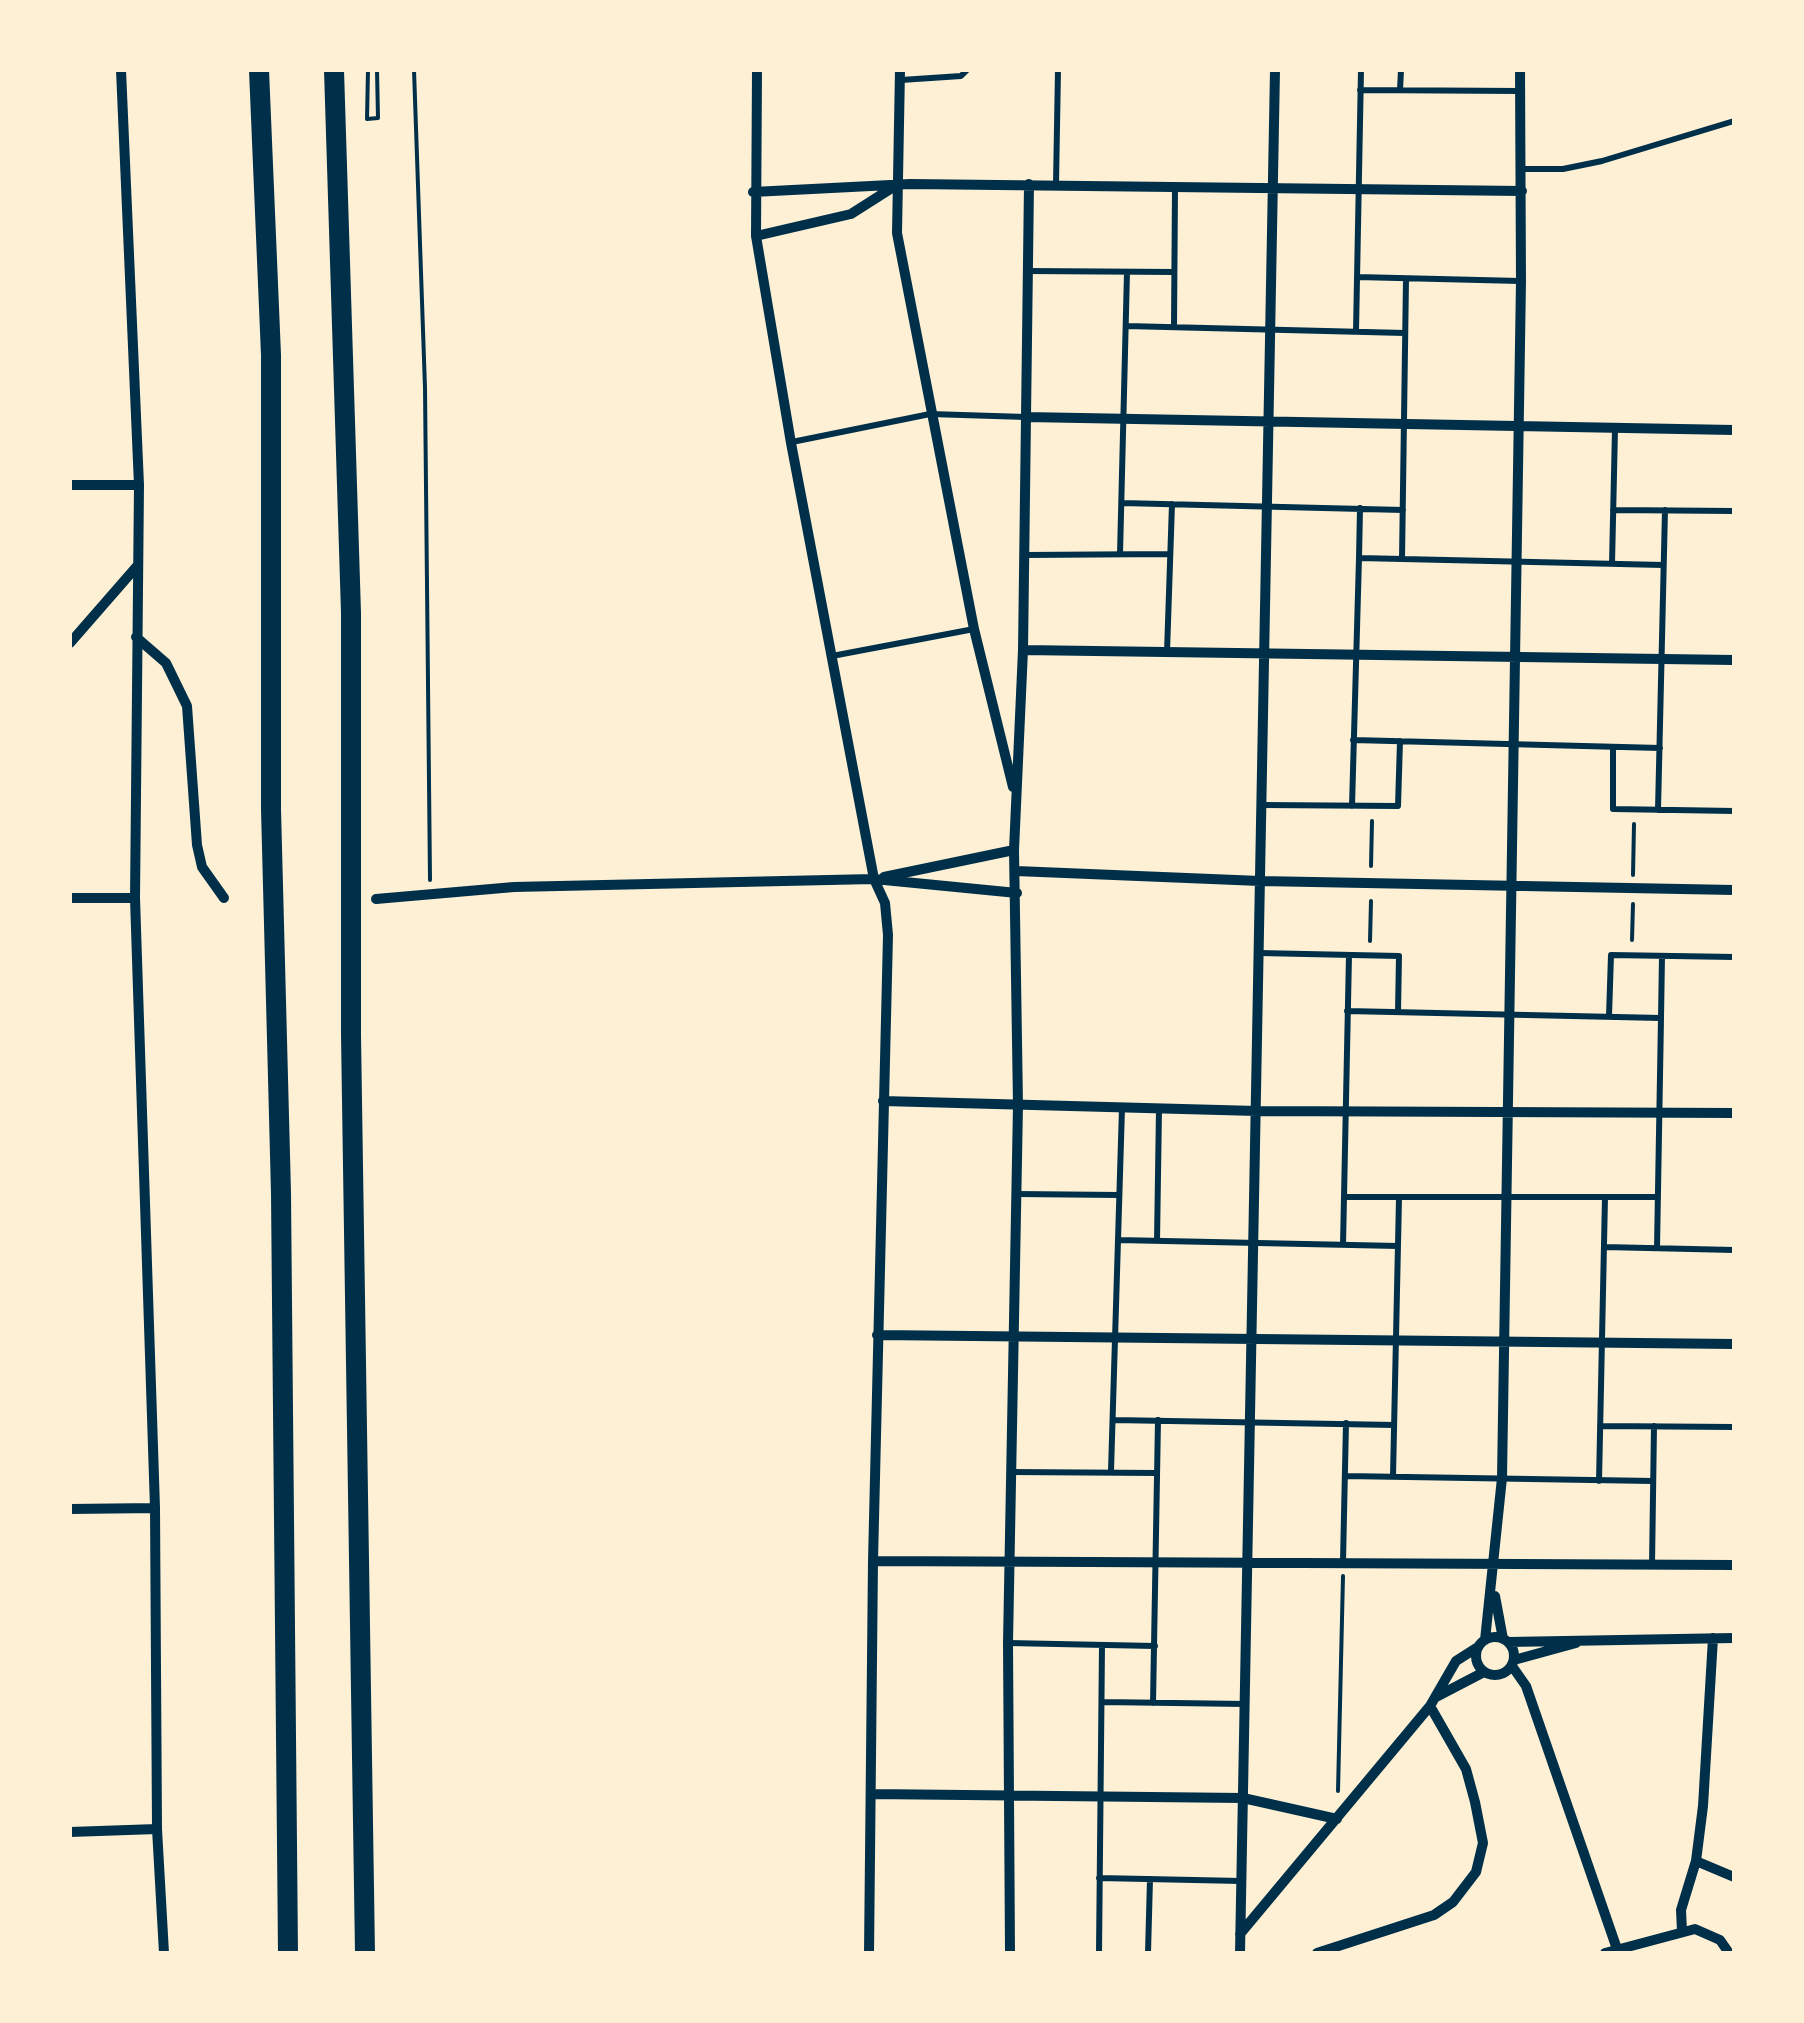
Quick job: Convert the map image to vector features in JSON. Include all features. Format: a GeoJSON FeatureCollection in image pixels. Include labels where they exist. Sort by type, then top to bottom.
{"type":"FeatureCollection","features":[{"type":"Feature","properties":{"kind":"highway"},"geometry":{"type":"LineString","coordinates":[[259,70],[271,355],[271,809],[281,1193],[288,1953]]}},
{"type":"Feature","properties":{"kind":"highway"},"geometry":{"type":"LineString","coordinates":[[334,70],[351,595],[351,1035],[365,1953]]}},
{"type":"Feature","properties":{"kind":"street"},"geometry":{"type":"LineString","coordinates":[[121,70],[139,484],[135,898],[155,1508],[157,1829],[164,1953]]}},
{"type":"Feature","properties":{"kind":"street"},"geometry":{"type":"LineString","coordinates":[[757,70],[753,192],[756,236],[790,443],[888,934],[877,1334],[869,1953]]}},
{"type":"Feature","properties":{"kind":"street"},"geometry":{"type":"LineString","coordinates":[[1240,1953],[1253,1421],[1268,329],[1276,70]]}},
{"type":"Feature","properties":{"kind":"street"},"geometry":{"type":"LineString","coordinates":[[1520,70],[1521,281],[1512,655],[1502,1478],[1493,1590],[1477,1662],[1484,1672],[1496,1675],[1513,1663],[1587,1640]]}},
{"type":"Feature","properties":{"kind":"street"},"geometry":{"type":"LineString","coordinates":[[899,75],[897,233],[974,630],[1016,798]]}},
{"type":"Feature","properties":{"kind":"street"},"geometry":{"type":"LineString","coordinates":[[753,192],[1029,184],[1522,190]]}},
{"type":"Feature","properties":{"kind":"street"},"geometry":{"type":"LineString","coordinates":[[1010,1953],[1008,1643],[1018,1105],[1014,850],[1023,650],[1029,184]]}},
{"type":"Feature","properties":{"kind":"street"},"geometry":{"type":"LineString","coordinates":[[756,236],[850,214],[896,186]]}},
{"type":"Feature","properties":{"kind":"street"},"geometry":{"type":"LineString","coordinates":[[1026,417],[1734,430]]}},
{"type":"Feature","properties":{"kind":"street"},"geometry":{"type":"LineString","coordinates":[[70,485],[139,484]]}},
{"type":"Feature","properties":{"kind":"street"},"geometry":{"type":"LineString","coordinates":[[70,643],[138,565]]}},
{"type":"Feature","properties":{"kind":"street"},"geometry":{"type":"LineString","coordinates":[[136,637],[166,663],[187,706],[197,845],[208,878],[224,898]]}},
{"type":"Feature","properties":{"kind":"street"},"geometry":{"type":"LineString","coordinates":[[1023,650],[1734,660]]}},
{"type":"Feature","properties":{"kind":"street"},"geometry":{"type":"LineString","coordinates":[[874,879],[1014,850]]}},
{"type":"Feature","properties":{"kind":"street"},"geometry":{"type":"LineString","coordinates":[[1016,871],[1260,881],[1734,890]]}},
{"type":"Feature","properties":{"kind":"street"},"geometry":{"type":"LineString","coordinates":[[376,899],[430,893],[874,879],[1017,894]]}},
{"type":"Feature","properties":{"kind":"street"},"geometry":{"type":"LineString","coordinates":[[70,898],[135,898]]}},
{"type":"Feature","properties":{"kind":"street"},"geometry":{"type":"LineString","coordinates":[[883,1101],[1257,1111],[1734,1113]]}},
{"type":"Feature","properties":{"kind":"street"},"geometry":{"type":"LineString","coordinates":[[877,1334],[1734,1344]]}},
{"type":"Feature","properties":{"kind":"street"},"geometry":{"type":"LineString","coordinates":[[70,1509],[155,1508]]}},
{"type":"Feature","properties":{"kind":"street"},"geometry":{"type":"LineString","coordinates":[[873,1562],[1734,1565]]}},
{"type":"Feature","properties":{"kind":"street"},"geometry":{"type":"LineString","coordinates":[[1493,1590],[1513,1663],[1526,1686],[1611,1951],[1682,1930],[1709,1934],[1730,1947]]}},
{"type":"Feature","properties":{"kind":"street"},"geometry":{"type":"LineString","coordinates":[[1682,1930],[1684,1895],[1696,1861],[1713,1638]]}},
{"type":"Feature","properties":{"kind":"street"},"geometry":{"type":"LineString","coordinates":[[1240,1934],[1433,1702],[1456,1661],[1481,1643],[1734,1638]]}},
{"type":"Feature","properties":{"kind":"street"},"geometry":{"type":"LineString","coordinates":[[1433,1702],[1484,1672]]}},
{"type":"Feature","properties":{"kind":"street"},"geometry":{"type":"LineString","coordinates":[[1316,1953],[1434,1916],[1453,1902],[1476,1872],[1483,1843],[1475,1802],[1466,1769],[1433,1702]]}},
{"type":"Feature","properties":{"kind":"street"},"geometry":{"type":"LineString","coordinates":[[871,1794],[1244,1798],[1337,1819]]}},
{"type":"Feature","properties":{"kind":"street"},"geometry":{"type":"LineString","coordinates":[[70,1832],[157,1829]]}},
{"type":"Feature","properties":{"kind":"street"},"geometry":{"type":"LineString","coordinates":[[1696,1861],[1734,1877]]}},
{"type":"Feature","properties":{"kind":"lane"},"geometry":{"type":"LineString","coordinates":[[899,75],[961,76],[967,70]]}},
{"type":"Feature","properties":{"kind":"lane"},"geometry":{"type":"LineString","coordinates":[[1056,184],[1058,70]]}},
{"type":"Feature","properties":{"kind":"lane"},"geometry":{"type":"LineString","coordinates":[[1356,332],[1360,70]]}},
{"type":"Feature","properties":{"kind":"lane"},"geometry":{"type":"LineString","coordinates":[[1400,90],[1401,70]]}},
{"type":"Feature","properties":{"kind":"lane"},"geometry":{"type":"LineString","coordinates":[[1360,90],[1520,91]]}},
{"type":"Feature","properties":{"kind":"lane"},"geometry":{"type":"LineString","coordinates":[[1521,168],[1563,169],[1602,161],[1734,120]]}},
{"type":"Feature","properties":{"kind":"lane"},"geometry":{"type":"LineString","coordinates":[[1174,327],[1175,186]]}},
{"type":"Feature","properties":{"kind":"lane"},"geometry":{"type":"LineString","coordinates":[[1028,271],[1174,272]]}},
{"type":"Feature","properties":{"kind":"lane"},"geometry":{"type":"LineString","coordinates":[[1120,554],[1127,272]]}},
{"type":"Feature","properties":{"kind":"lane"},"geometry":{"type":"LineString","coordinates":[[1357,278],[1521,281]]}},
{"type":"Feature","properties":{"kind":"lane"},"geometry":{"type":"LineString","coordinates":[[1402,559],[1406,279]]}},
{"type":"Feature","properties":{"kind":"lane"},"geometry":{"type":"LineString","coordinates":[[1126,326],[1405,333]]}},
{"type":"Feature","properties":{"kind":"lane"},"geometry":{"type":"LineString","coordinates":[[790,443],[930,414],[1026,417]]}},
{"type":"Feature","properties":{"kind":"lane"},"geometry":{"type":"LineString","coordinates":[[1612,564],[1615,429]]}},
{"type":"Feature","properties":{"kind":"lane"},"geometry":{"type":"LineString","coordinates":[[1122,503],[1403,510]]}},
{"type":"Feature","properties":{"kind":"lane"},"geometry":{"type":"LineString","coordinates":[[1166,652],[1172,504]]}},
{"type":"Feature","properties":{"kind":"lane"},"geometry":{"type":"LineString","coordinates":[[1352,806],[1360,508]]}},
{"type":"Feature","properties":{"kind":"lane"},"geometry":{"type":"LineString","coordinates":[[1614,510],[1734,511]]}},
{"type":"Feature","properties":{"kind":"lane"},"geometry":{"type":"LineString","coordinates":[[1658,810],[1664,510]]}},
{"type":"Feature","properties":{"kind":"lane"},"geometry":{"type":"LineString","coordinates":[[1024,555],[1170,554]]}},
{"type":"Feature","properties":{"kind":"lane"},"geometry":{"type":"LineString","coordinates":[[1359,558],[1664,565]]}},
{"type":"Feature","properties":{"kind":"lane"},"geometry":{"type":"LineString","coordinates":[[832,656],[974,630]]}},
{"type":"Feature","properties":{"kind":"lane"},"geometry":{"type":"LineString","coordinates":[[1353,740],[1660,748]]}},
{"type":"Feature","properties":{"kind":"lane"},"geometry":{"type":"LineString","coordinates":[[1261,805],[1398,806],[1400,742]]}},
{"type":"Feature","properties":{"kind":"lane"},"geometry":{"type":"LineString","coordinates":[[1613,747],[1613,809],[1734,811]]}},
{"type":"Feature","properties":{"kind":"lane"},"geometry":{"type":"LineString","coordinates":[[1259,952],[1399,956],[1398,1012]]}},
{"type":"Feature","properties":{"kind":"lane"},"geometry":{"type":"LineString","coordinates":[[1343,1245],[1348,955]]}},
{"type":"Feature","properties":{"kind":"lane"},"geometry":{"type":"LineString","coordinates":[[1609,1016],[1611,955],[1734,957]]}},
{"type":"Feature","properties":{"kind":"lane"},"geometry":{"type":"LineString","coordinates":[[1657,1248],[1662,956]]}},
{"type":"Feature","properties":{"kind":"lane"},"geometry":{"type":"LineString","coordinates":[[1347,1012],[1661,1018]]}},
{"type":"Feature","properties":{"kind":"lane"},"geometry":{"type":"LineString","coordinates":[[1111,1472],[1122,1108]]}},
{"type":"Feature","properties":{"kind":"lane"},"geometry":{"type":"LineString","coordinates":[[1157,1241],[1159,1109]]}},
{"type":"Feature","properties":{"kind":"lane"},"geometry":{"type":"LineString","coordinates":[[1016,1194],[1119,1196]]}},
{"type":"Feature","properties":{"kind":"lane"},"geometry":{"type":"LineString","coordinates":[[1344,1197],[1658,1197]]}},
{"type":"Feature","properties":{"kind":"lane"},"geometry":{"type":"LineString","coordinates":[[1599,1480],[1605,1197]]}},
{"type":"Feature","properties":{"kind":"lane"},"geometry":{"type":"LineString","coordinates":[[1394,1476],[1399,1198]]}},
{"type":"Feature","properties":{"kind":"lane"},"geometry":{"type":"LineString","coordinates":[[1118,1240],[1398,1246]]}},
{"type":"Feature","properties":{"kind":"lane"},"geometry":{"type":"LineString","coordinates":[[1604,1248],[1734,1250]]}},
{"type":"Feature","properties":{"kind":"lane"},"geometry":{"type":"LineString","coordinates":[[1113,1420],[1394,1425]]}},
{"type":"Feature","properties":{"kind":"lane"},"geometry":{"type":"LineString","coordinates":[[1154,1703],[1158,1420]]}},
{"type":"Feature","properties":{"kind":"lane"},"geometry":{"type":"LineString","coordinates":[[1344,1561],[1346,1424]]}},
{"type":"Feature","properties":{"kind":"lane"},"geometry":{"type":"LineString","coordinates":[[1600,1426],[1734,1428]]}},
{"type":"Feature","properties":{"kind":"lane"},"geometry":{"type":"LineString","coordinates":[[1652,1566],[1654,1426]]}},
{"type":"Feature","properties":{"kind":"lane"},"geometry":{"type":"LineString","coordinates":[[1010,1472],[1157,1473]]}},
{"type":"Feature","properties":{"kind":"lane"},"geometry":{"type":"LineString","coordinates":[[1345,1476],[1654,1482]]}},
{"type":"Feature","properties":{"kind":"lane"},"geometry":{"type":"LineString","coordinates":[[1008,1643],[1154,1646]]}},
{"type":"Feature","properties":{"kind":"lane"},"geometry":{"type":"LineString","coordinates":[[1099,1953],[1102,1645]]}},
{"type":"Feature","properties":{"kind":"lane"},"geometry":{"type":"LineString","coordinates":[[1102,1702],[1246,1704]]}},
{"type":"Feature","properties":{"kind":"lane"},"geometry":{"type":"LineString","coordinates":[[1100,1878],[1241,1881]]}},
{"type":"Feature","properties":{"kind":"lane"},"geometry":{"type":"LineString","coordinates":[[1148,1953],[1150,1879]]}},
{"type":"Feature","properties":{"kind":"path"},"geometry":{"type":"LineString","coordinates":[[368,70],[367,119],[378,118],[377,70]]}},
{"type":"Feature","properties":{"kind":"path"},"geometry":{"type":"LineString","coordinates":[[414,70],[425,388],[430,893]]}},
{"type":"Feature","properties":{"kind":"path"},"geometry":{"type":"LineString","coordinates":[[1337,1819],[1344,1561]]}}]}
